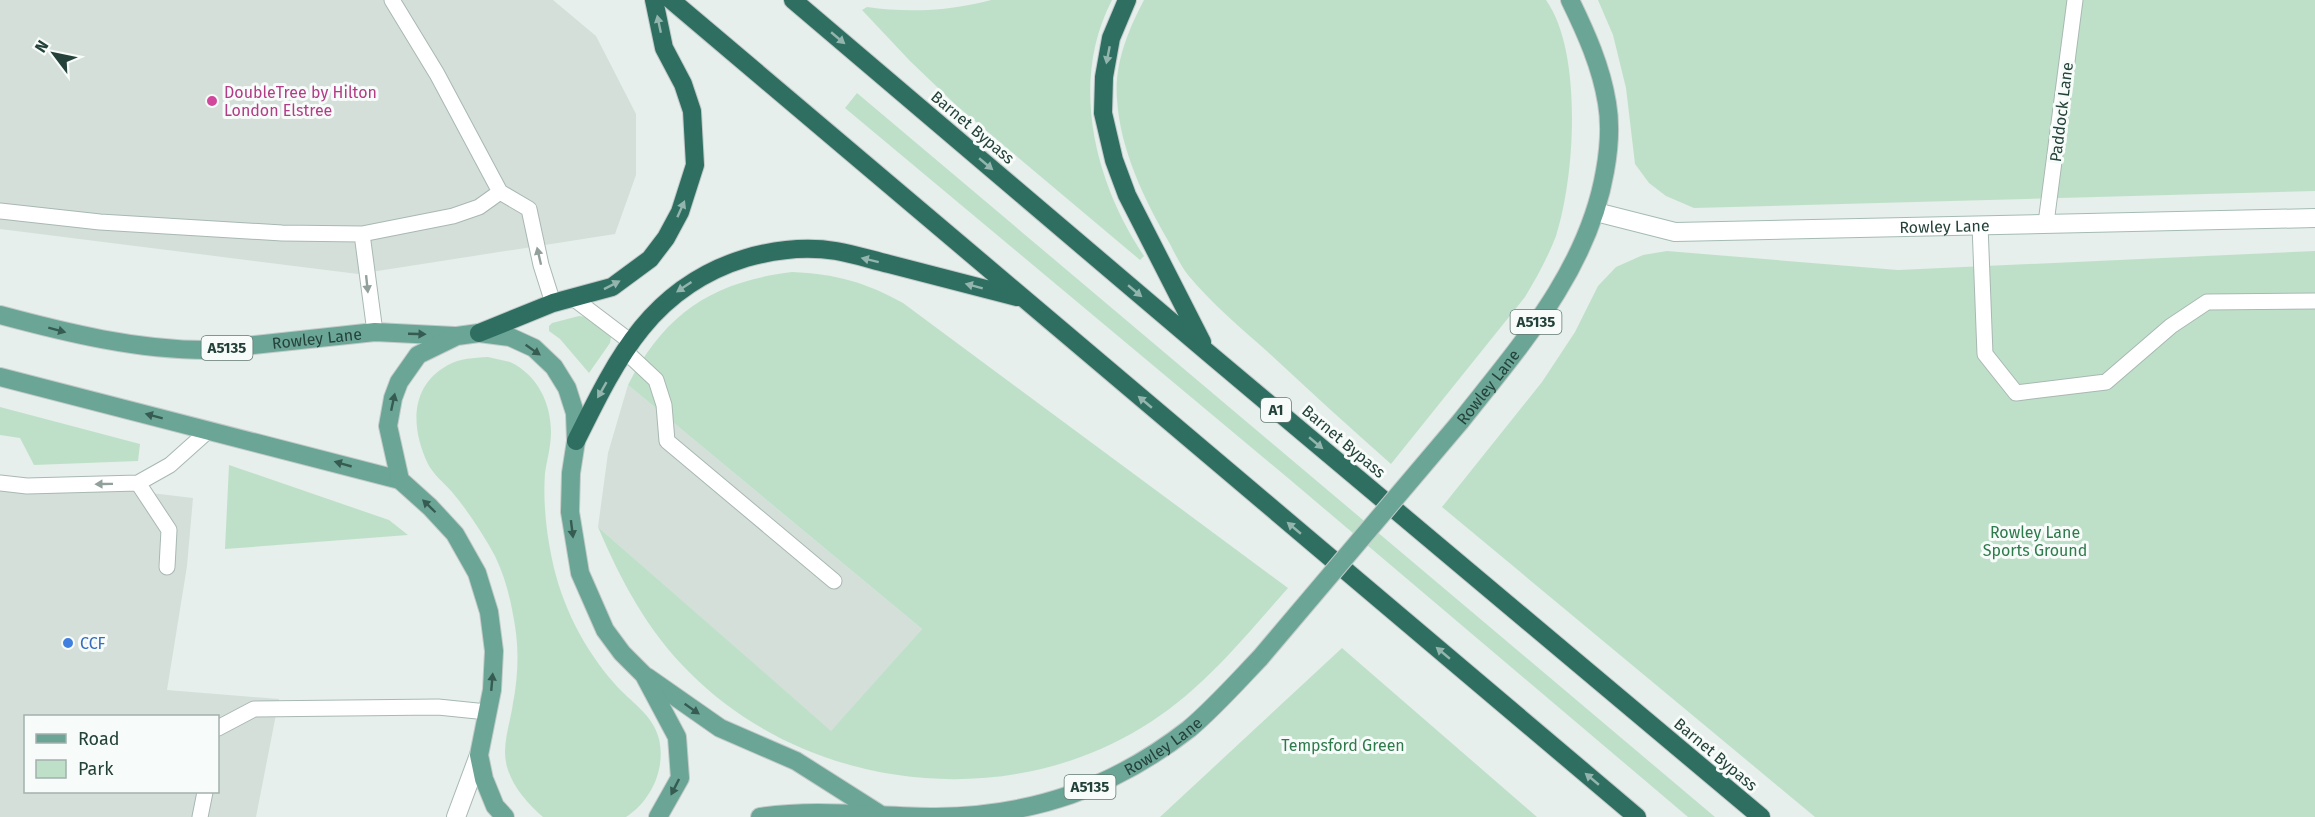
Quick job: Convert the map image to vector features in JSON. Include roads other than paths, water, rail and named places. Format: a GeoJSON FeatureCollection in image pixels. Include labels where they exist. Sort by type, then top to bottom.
{"type":"FeatureCollection","features":[{"type":"Feature","properties":{"kind":"highway"},"geometry":{"type":"LineString","coordinates":[[479,333],[553,303],[612,287],[650,258],[666,238],[680,213],[695,165],[692,111],[683,84],[664,48],[654,0]]}},
{"type":"Feature","properties":{"kind":"highway"},"geometry":{"type":"LineString","coordinates":[[671,0],[1637,817]]}},
{"type":"Feature","properties":{"kind":"highway","name":"Barnet Bypass"},"geometry":{"type":"LineString","coordinates":[[793,0],[1206,351],[1761,817]]}},
{"type":"Feature","properties":{"kind":"highway"},"geometry":{"type":"LineString","coordinates":[[1127,0],[1111,38],[1104,76],[1103,113],[1114,160],[1127,195],[1206,351]]}},
{"type":"Feature","properties":{"kind":"highway"},"geometry":{"type":"LineString","coordinates":[[576,441],[598,397],[628,346],[652,314],[681,289],[718,267],[771,252],[801,249],[835,251],[1022,298]]}},
{"type":"Feature","properties":{"kind":"main road","name":"A5135"},"geometry":{"type":"LineString","coordinates":[[1570,0],[1599,67],[1608,105],[1610,144],[1596,212]]}},
{"type":"Feature","properties":{"kind":"main road","name":"Rowley Lane"},"geometry":{"type":"LineString","coordinates":[[760,817],[788,813],[936,817],[994,814],[1031,808],[1065,798],[1146,760],[1190,728],[1260,658],[1460,422],[1565,282],[1582,249],[1596,212]]}},
{"type":"Feature","properties":{"kind":"main road","name":"Rowley Lane"},"geometry":{"type":"LineString","coordinates":[[0,315],[74,334],[179,350],[207,350],[375,332],[457,336]]}},
{"type":"Feature","properties":{"kind":"main road"},"geometry":{"type":"LineString","coordinates":[[400,480],[388,426],[393,398],[399,382],[418,355],[457,336],[479,333],[510,337],[534,348],[554,367],[567,388],[575,413],[576,441],[571,473],[570,512],[580,573],[605,630],[622,653],[644,675],[677,737],[680,778],[658,817]]}},
{"type":"Feature","properties":{"kind":"main road"},"geometry":{"type":"LineString","coordinates":[[0,377],[400,480],[455,534],[477,573],[489,612],[494,651],[492,690],[479,755],[484,779],[495,806],[505,817]]}},
{"type":"Feature","properties":{"kind":"main road","name":"Rowley Lane"},"geometry":{"type":"LineString","coordinates":[[644,675],[720,728],[796,761],[880,814]]}},
{"type":"Feature","properties":{"kind":"street","name":"Rowley Lane"},"geometry":{"type":"LineString","coordinates":[[1596,212],[1675,232],[2315,218]]}},
{"type":"Feature","properties":{"kind":"street"},"geometry":{"type":"LineString","coordinates":[[456,817],[479,755]]}},
{"type":"Feature","properties":{"kind":"lane","name":"Paddock Lane"},"geometry":{"type":"LineString","coordinates":[[2046,224],[2075,0]]}},
{"type":"Feature","properties":{"kind":"lane"},"geometry":{"type":"LineString","coordinates":[[397,2],[500,192],[529,209],[541,265],[553,303]]}},
{"type":"Feature","properties":{"kind":"lane"},"geometry":{"type":"LineString","coordinates":[[0,210],[100,222],[282,233],[362,234],[453,216],[479,207],[500,192]]}},
{"type":"Feature","properties":{"kind":"lane"},"geometry":{"type":"LineString","coordinates":[[1980,225],[1985,354],[2016,393],[2106,382],[2171,326],[2207,302],[2315,301]]}},
{"type":"Feature","properties":{"kind":"lane"},"geometry":{"type":"LineString","coordinates":[[362,234],[375,332]]}},
{"type":"Feature","properties":{"kind":"lane"},"geometry":{"type":"LineString","coordinates":[[573,298],[628,346],[656,380],[664,405],[667,441],[834,581]]}},
{"type":"Feature","properties":{"kind":"lane"},"geometry":{"type":"LineString","coordinates":[[0,483],[27,486],[138,483],[170,465],[208,430]]}},
{"type":"Feature","properties":{"kind":"lane"},"geometry":{"type":"LineString","coordinates":[[138,483],[169,530],[167,567]]}},
{"type":"Feature","properties":{"kind":"lane"},"geometry":{"type":"LineString","coordinates":[[219,727],[254,709],[438,707],[487,712]]}},
{"type":"Feature","properties":{"kind":"lane"},"geometry":{"type":"LineString","coordinates":[[200,817],[205,793]]}},
{"type":"Feature","properties":{"kind":"place","name":"DoubleTree by Hilton London Elstree"},"geometry":{"type":"Point","coordinates":[212,101]}},
{"type":"Feature","properties":{"kind":"place","name":"CCF"},"geometry":{"type":"Point","coordinates":[68,643]}},
{"type":"Feature","properties":{"kind":"park label","name":"Rowley Lane Sports Ground"},"geometry":{"type":"Point","coordinates":[2035,541]}},
{"type":"Feature","properties":{"kind":"park label","name":"Tempsford Green"},"geometry":{"type":"Point","coordinates":[1343,745]}}]}
